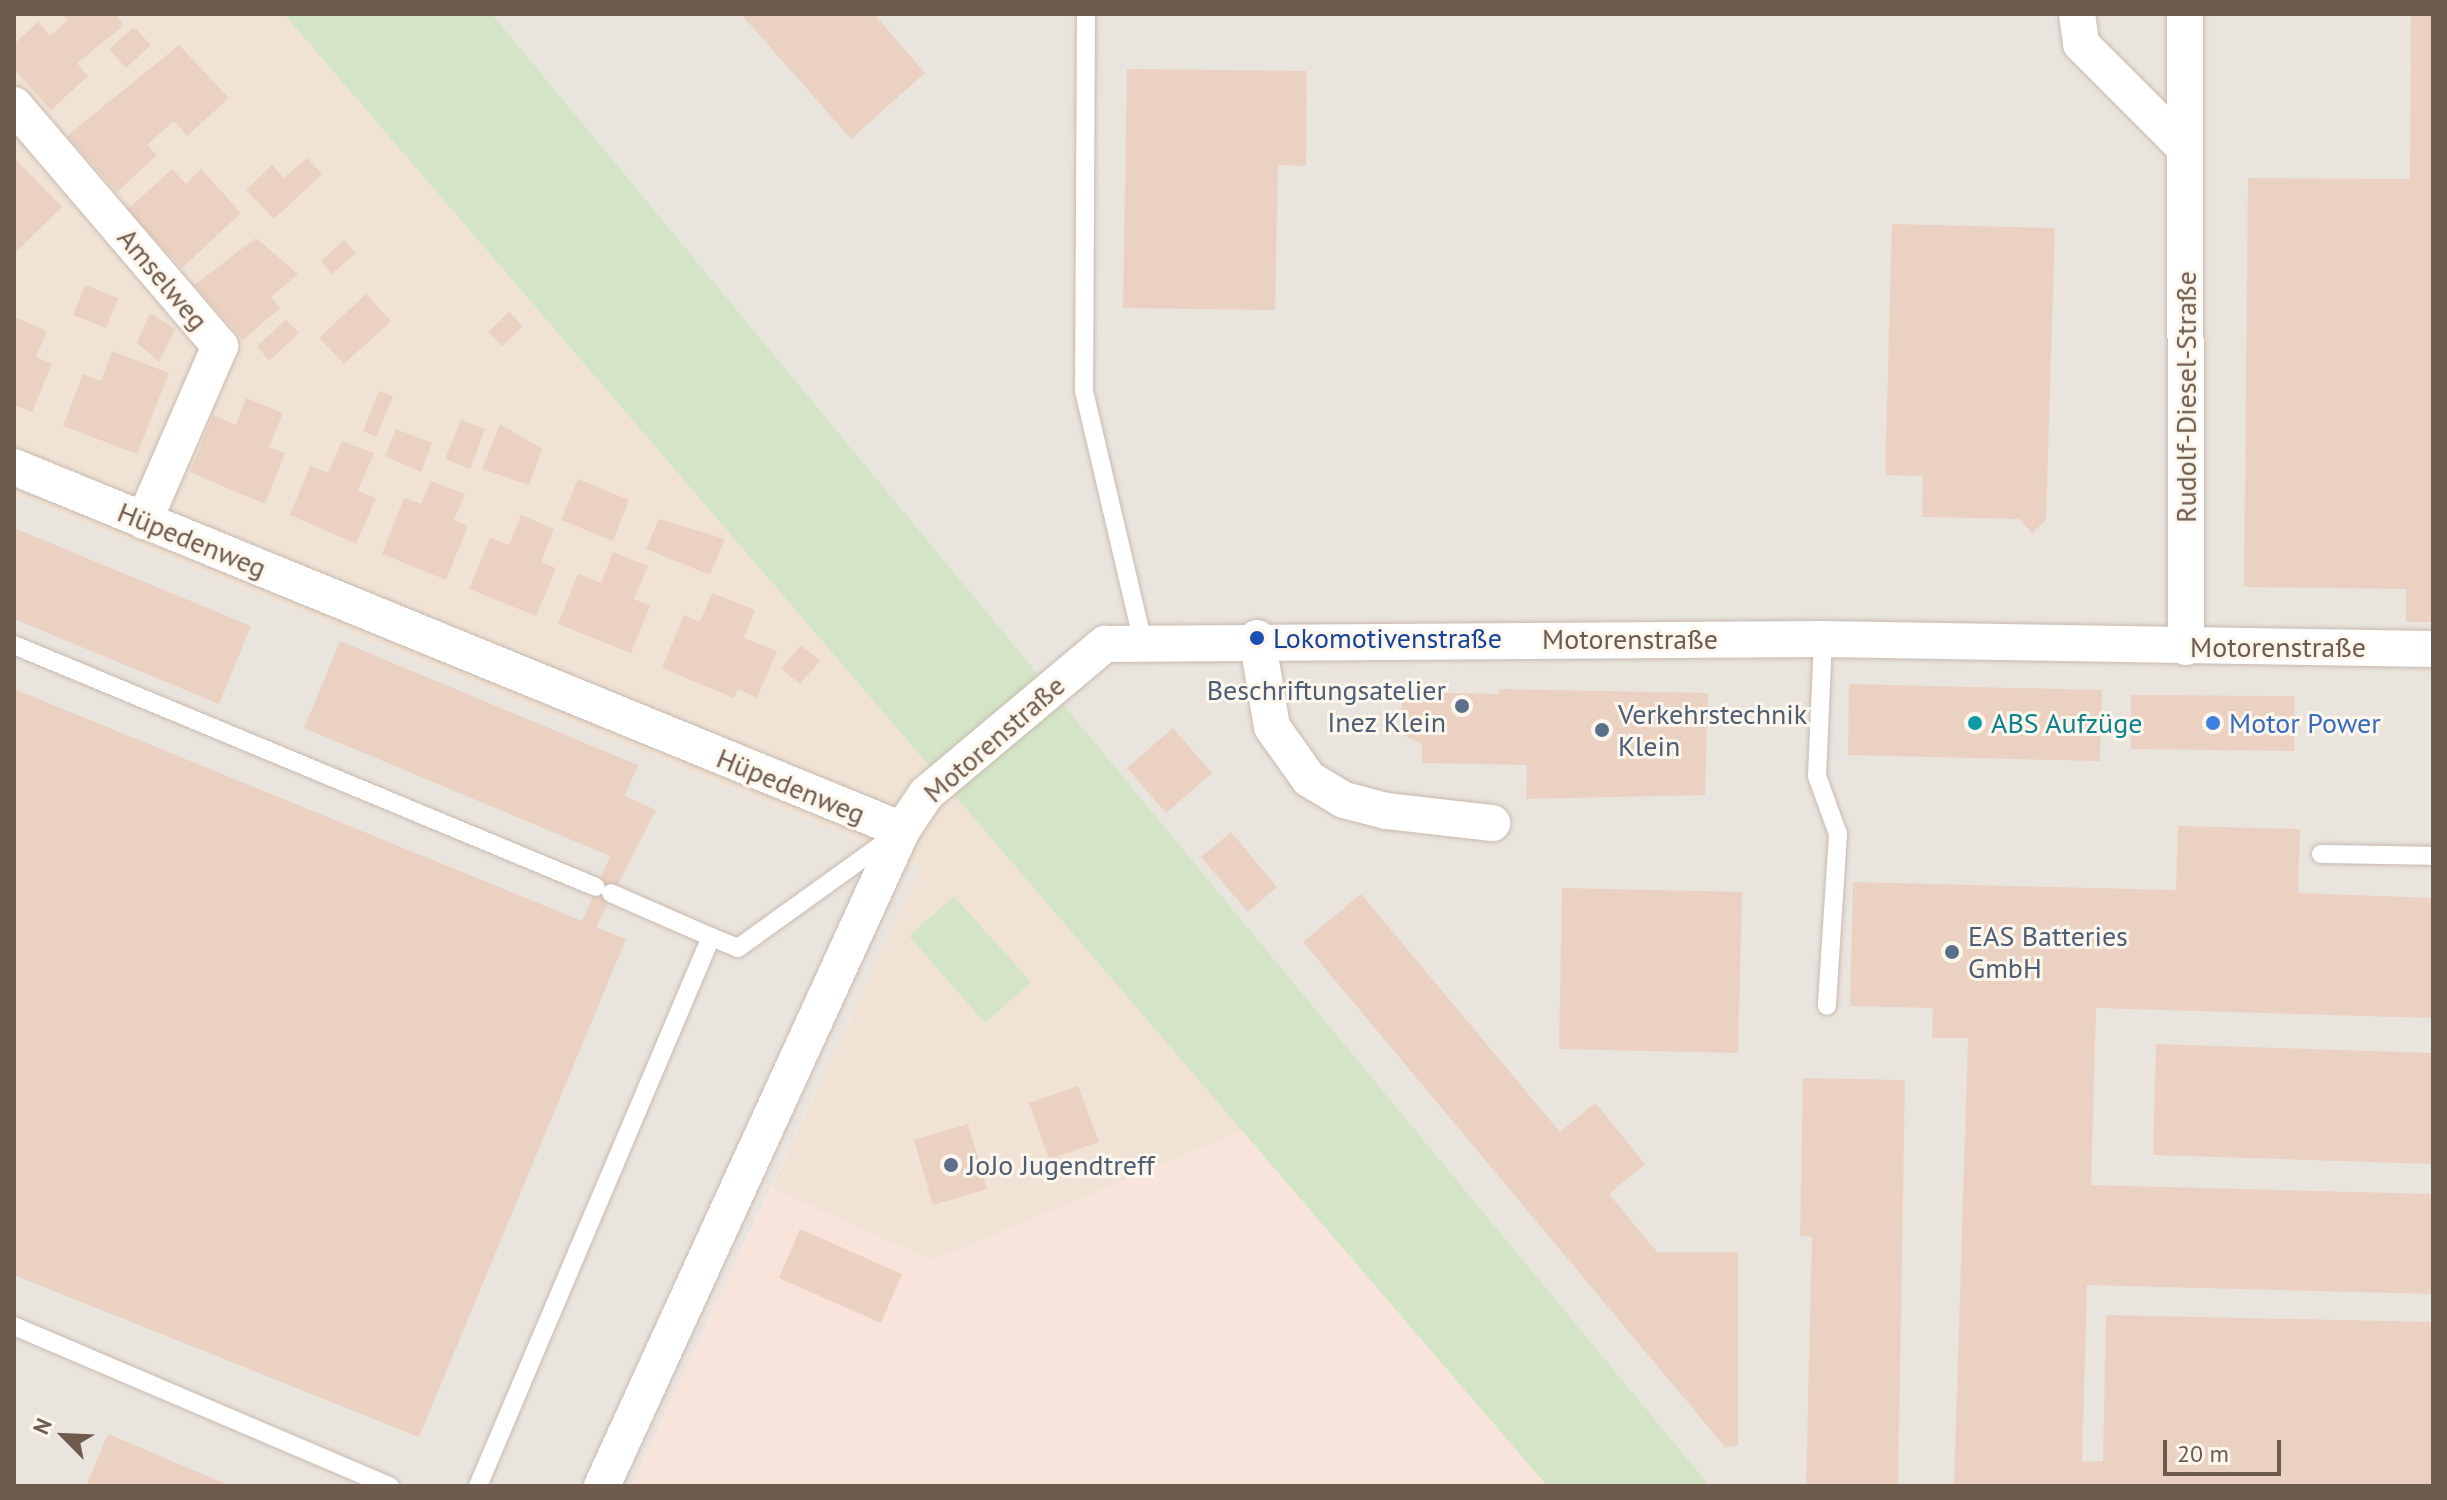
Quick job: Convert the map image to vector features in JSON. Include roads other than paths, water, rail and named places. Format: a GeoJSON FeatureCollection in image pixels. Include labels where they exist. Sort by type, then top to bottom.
{"type":"FeatureCollection","features":[{"type":"Feature","properties":{"kind":"street"},"geometry":{"type":"LineString","coordinates":[[2077,14],[2081,44],[2185,148]]}},
{"type":"Feature","properties":{"kind":"street","name":"Rudolf-Diesel-Straße"},"geometry":{"type":"LineString","coordinates":[[2185,14],[2186,647]]}},
{"type":"Feature","properties":{"kind":"street","name":"Amselweg"},"geometry":{"type":"LineString","coordinates":[[14,105],[220,346],[144,521]]}},
{"type":"Feature","properties":{"kind":"street","name":"Hüpedenweg"},"geometry":{"type":"LineString","coordinates":[[14,467],[902,830],[602,1486]]}},
{"type":"Feature","properties":{"kind":"street"},"geometry":{"type":"LineString","coordinates":[[1257,638],[1272,727],[1309,779],[1344,800],[1386,811],[1492,823]]}},
{"type":"Feature","properties":{"kind":"street","name":"Motorenstraße"},"geometry":{"type":"LineString","coordinates":[[902,830],[926,794],[1105,644],[1142,639],[1823,639],[2433,649]]}},
{"type":"Feature","properties":{"kind":"lane"},"geometry":{"type":"LineString","coordinates":[[1086,14],[1084,391],[1142,639]]}},
{"type":"Feature","properties":{"kind":"lane"},"geometry":{"type":"LineString","coordinates":[[1823,639],[1817,776],[1838,834],[1827,1006]]}},
{"type":"Feature","properties":{"kind":"lane"},"geometry":{"type":"LineString","coordinates":[[14,645],[738,948],[902,830]]}},
{"type":"Feature","properties":{"kind":"lane"},"geometry":{"type":"LineString","coordinates":[[2321,854],[2433,856]]}},
{"type":"Feature","properties":{"kind":"lane"},"geometry":{"type":"LineString","coordinates":[[478,1486],[711,937]]}},
{"type":"Feature","properties":{"kind":"lane"},"geometry":{"type":"LineString","coordinates":[[14,1326],[390,1486]]}},
{"type":"Feature","properties":{"kind":"place","name":"Lokomotivenstraße"},"geometry":{"type":"Point","coordinates":[1257,638]}},
{"type":"Feature","properties":{"kind":"place","name":"Beschriftungsatelier Inez Klein"},"geometry":{"type":"Point","coordinates":[1462,706]}},
{"type":"Feature","properties":{"kind":"place","name":"ABS Aufzüge"},"geometry":{"type":"Point","coordinates":[1975,723]}},
{"type":"Feature","properties":{"kind":"place","name":"Motor Power"},"geometry":{"type":"Point","coordinates":[2213,723]}},
{"type":"Feature","properties":{"kind":"place","name":"Verkehrstechnik Klein"},"geometry":{"type":"Point","coordinates":[1602,730]}},
{"type":"Feature","properties":{"kind":"place","name":"EAS Batteries GmbH"},"geometry":{"type":"Point","coordinates":[1952,952]}},
{"type":"Feature","properties":{"kind":"place","name":"JoJo Jugendtreff"},"geometry":{"type":"Point","coordinates":[951,1165]}}]}
